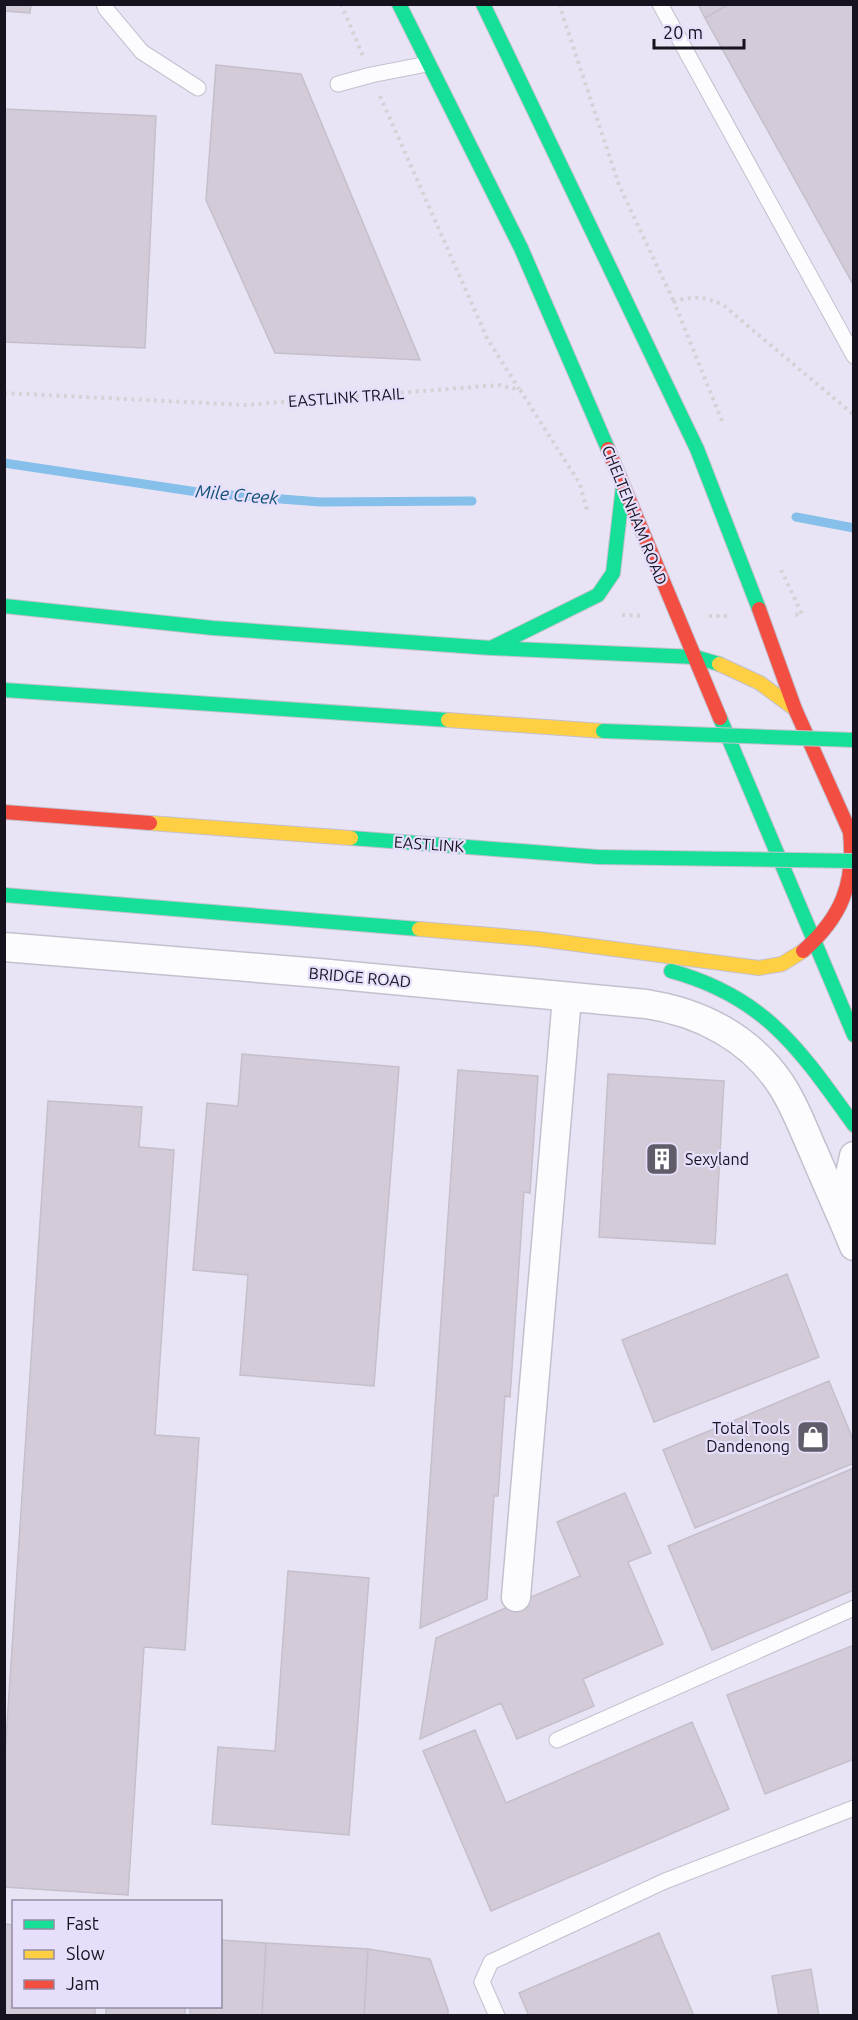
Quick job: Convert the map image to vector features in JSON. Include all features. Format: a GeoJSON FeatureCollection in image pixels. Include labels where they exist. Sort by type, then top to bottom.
{"type":"FeatureCollection","features":[{"type":"Feature","properties":{"kind":"main road","name":"CHELTENHAM ROAD"},"geometry":{"type":"LineString","coordinates":[[399,4],[521,248],[624,486],[854,1035]]}},
{"type":"Feature","properties":{"kind":"main road"},"geometry":{"type":"LineString","coordinates":[[4,895],[538,939],[759,969],[782,964],[802,953],[837,914],[850,883],[852,836],[795,709],[744,566],[697,449],[483,4]]}},
{"type":"Feature","properties":{"kind":"main road"},"geometry":{"type":"LineString","coordinates":[[492,648],[598,595],[613,573],[624,486]]}},
{"type":"Feature","properties":{"kind":"main road"},"geometry":{"type":"LineString","coordinates":[[4,606],[213,628],[492,648],[695,657],[722,664],[749,676],[774,690],[795,709]]}},
{"type":"Feature","properties":{"kind":"main road"},"geometry":{"type":"LineString","coordinates":[[4,690],[603,731],[854,740]]}},
{"type":"Feature","properties":{"kind":"main road","name":"EASTLINK"},"geometry":{"type":"LineString","coordinates":[[4,812],[598,857],[854,861]]}},
{"type":"Feature","properties":{"kind":"main road"},"geometry":{"type":"LineString","coordinates":[[538,939],[681,973],[706,982],[731,995],[756,1011],[800,1050],[854,1125]]}},
{"type":"Feature","properties":{"kind":"street","name":"BRIDGE ROAD"},"geometry":{"type":"LineString","coordinates":[[4,946],[296,970],[567,997],[666,1007],[693,1015],[728,1032],[756,1055],[779,1082],[797,1112],[841,1215]]}},
{"type":"Feature","properties":{"kind":"street"},"geometry":{"type":"LineString","coordinates":[[516,1597],[567,997]]}},
{"type":"Feature","properties":{"kind":"street"},"geometry":{"type":"LineString","coordinates":[[854,1156],[841,1215],[854,1246]]}},
{"type":"Feature","properties":{"kind":"lane"},"geometry":{"type":"LineString","coordinates":[[104,4],[142,52],[198,88]]}},
{"type":"Feature","properties":{"kind":"lane"},"geometry":{"type":"LineString","coordinates":[[660,4],[854,356]]}},
{"type":"Feature","properties":{"kind":"lane"},"geometry":{"type":"LineString","coordinates":[[338,84],[427,64]]}},
{"type":"Feature","properties":{"kind":"lane"},"geometry":{"type":"LineString","coordinates":[[556,1740],[854,1608]]}},
{"type":"Feature","properties":{"kind":"lane"},"geometry":{"type":"LineString","coordinates":[[497,2016],[482,1982],[491,1962],[665,1881],[854,1808]]}},
{"type":"Feature","properties":{"kind":"path"},"geometry":{"type":"LineString","coordinates":[[341,4],[487,338],[580,484],[589,517]]}},
{"type":"Feature","properties":{"kind":"path"},"geometry":{"type":"LineString","coordinates":[[559,4],[619,185],[674,302],[726,431]]}},
{"type":"Feature","properties":{"kind":"path"},"geometry":{"type":"LineString","coordinates":[[674,302],[692,297],[706,297],[723,304],[854,415]]}},
{"type":"Feature","properties":{"kind":"path","name":"EASTLINK TRAIL"},"geometry":{"type":"LineString","coordinates":[[4,393],[245,405],[499,385],[520,390]]}},
{"type":"Feature","properties":{"kind":"building"},"geometry":{"type":"Polygon","coordinates":[[[4,4],[31,4],[30,13],[4,11],[4,4]]]}},
{"type":"Feature","properties":{"kind":"building"},"geometry":{"type":"Polygon","coordinates":[[[698,4],[729,4],[705,18],[698,4]]]}},
{"type":"Feature","properties":{"kind":"building"},"geometry":{"type":"Polygon","coordinates":[[[729,4],[854,4],[854,286],[705,18],[729,4]]]}},
{"type":"Feature","properties":{"kind":"building"},"geometry":{"type":"Polygon","coordinates":[[[216,65],[301,74],[420,360],[275,353],[206,200],[216,65]]]}},
{"type":"Feature","properties":{"kind":"building"},"geometry":{"type":"Polygon","coordinates":[[[4,109],[156,116],[145,348],[4,342],[4,109]]]}},
{"type":"Feature","properties":{"kind":"building"},"geometry":{"type":"Polygon","coordinates":[[[242,1054],[399,1067],[374,1386],[240,1375],[248,1275],[193,1270],[207,1103],[238,1106],[242,1054]]]}},
{"type":"Feature","properties":{"kind":"building"},"geometry":{"type":"Polygon","coordinates":[[[458,1070],[538,1076],[530,1193],[524,1192],[510,1397],[505,1396],[498,1496],[494,1496],[487,1599],[420,1628],[458,1070]]]}},
{"type":"Feature","properties":{"kind":"building","name":"Sexyland"},"geometry":{"type":"Polygon","coordinates":[[[608,1074],[724,1081],[715,1244],[599,1237],[608,1074]]]}},
{"type":"Feature","properties":{"kind":"building"},"geometry":{"type":"Polygon","coordinates":[[[48,1101],[142,1107],[139,1147],[174,1150],[155,1435],[199,1438],[185,1650],[144,1647],[128,1895],[4,1887],[4,1770],[48,1101]]]}},
{"type":"Feature","properties":{"kind":"building"},"geometry":{"type":"Polygon","coordinates":[[[787,1274],[819,1357],[654,1422],[622,1340],[787,1274]]]}},
{"type":"Feature","properties":{"kind":"building"},"geometry":{"type":"Polygon","coordinates":[[[829,1381],[854,1442],[854,1463],[695,1528],[663,1450],[829,1381]]]}},
{"type":"Feature","properties":{"kind":"building"},"geometry":{"type":"Polygon","coordinates":[[[854,1468],[854,1590],[712,1650],[668,1546],[854,1468]]]}},
{"type":"Feature","properties":{"kind":"building"},"geometry":{"type":"Polygon","coordinates":[[[625,1493],[651,1553],[628,1562],[663,1644],[583,1679],[594,1706],[517,1739],[501,1703],[420,1739],[436,1638],[580,1576],[557,1522],[625,1493]]]}},
{"type":"Feature","properties":{"kind":"building"},"geometry":{"type":"Polygon","coordinates":[[[288,1571],[369,1578],[349,1835],[212,1824],[218,1747],[275,1751],[288,1571]]]}},
{"type":"Feature","properties":{"kind":"building"},"geometry":{"type":"Polygon","coordinates":[[[854,1645],[854,1759],[765,1794],[727,1695],[854,1645]]]}},
{"type":"Feature","properties":{"kind":"building"},"geometry":{"type":"Polygon","coordinates":[[[692,1722],[729,1809],[491,1911],[423,1751],[475,1730],[506,1803],[692,1722]]]}},
{"type":"Feature","properties":{"kind":"building"},"geometry":{"type":"Polygon","coordinates":[[[4,1924],[12,1925],[12,2008],[95,2008],[95,2016],[4,2016],[4,1924]]]}},
{"type":"Feature","properties":{"kind":"building"},"geometry":{"type":"Polygon","coordinates":[[[659,1933],[694,2016],[529,2016],[519,1993],[659,1933]]]}},
{"type":"Feature","properties":{"kind":"building"},"geometry":{"type":"Polygon","coordinates":[[[222,1940],[266,1943],[262,2016],[190,2016],[190,2008],[222,2008],[222,1940]]]}},
{"type":"Feature","properties":{"kind":"building"},"geometry":{"type":"Polygon","coordinates":[[[266,1943],[368,1949],[364,2016],[262,2016],[266,1943]]]}},
{"type":"Feature","properties":{"kind":"building"},"geometry":{"type":"Polygon","coordinates":[[[368,1949],[430,1959],[448,2010],[448,2016],[364,2016],[368,1949]]]}},
{"type":"Feature","properties":{"kind":"building"},"geometry":{"type":"Polygon","coordinates":[[[811,1969],[819,2016],[779,2016],[772,1976],[811,1969]]]}},
{"type":"Feature","properties":{"kind":"building"},"geometry":{"type":"Polygon","coordinates":[[[106,2008],[185,2008],[185,2016],[106,2016],[106,2008]]]}},
{"type":"Feature","properties":{"kind":"waterway","name":"Mile Creek"},"geometry":{"type":"LineString","coordinates":[[4,463],[204,493],[320,502],[472,501]]}},
{"type":"Feature","properties":{"kind":"waterway","name":"Mile Creek"},"geometry":{"type":"LineString","coordinates":[[796,517],[854,528]]}},
{"type":"Feature","properties":{"kind":"traffic: fast"},"geometry":{"type":"LineString","coordinates":[[399,4],[521,248],[608,449]]}},
{"type":"Feature","properties":{"kind":"traffic: fast"},"geometry":{"type":"LineString","coordinates":[[483,4],[697,449],[759,609]]}},
{"type":"Feature","properties":{"kind":"traffic: fast"},"geometry":{"type":"LineString","coordinates":[[493,647],[598,595],[613,573],[623,486]]}},
{"type":"Feature","properties":{"kind":"traffic: fast"},"geometry":{"type":"LineString","coordinates":[[4,606],[213,628],[491,648],[695,657],[719,664]]}},
{"type":"Feature","properties":{"kind":"traffic: fast"},"geometry":{"type":"LineString","coordinates":[[4,690],[448,720]]}},
{"type":"Feature","properties":{"kind":"traffic: fast"},"geometry":{"type":"LineString","coordinates":[[720,718],[854,1035]]}},
{"type":"Feature","properties":{"kind":"traffic: fast"},"geometry":{"type":"LineString","coordinates":[[603,731],[854,740]]}},
{"type":"Feature","properties":{"kind":"traffic: fast"},"geometry":{"type":"LineString","coordinates":[[351,838],[598,857]]}},
{"type":"Feature","properties":{"kind":"traffic: fast"},"geometry":{"type":"LineString","coordinates":[[598,857],[854,861]]}},
{"type":"Feature","properties":{"kind":"traffic: fast"},"geometry":{"type":"LineString","coordinates":[[4,895],[419,929]]}},
{"type":"Feature","properties":{"kind":"traffic: fast"},"geometry":{"type":"LineString","coordinates":[[671,971],[704,982],[732,995],[756,1011],[797,1050],[854,1125]]}},
{"type":"Feature","properties":{"kind":"traffic: slow"},"geometry":{"type":"LineString","coordinates":[[719,664],[760,683],[795,709]]}},
{"type":"Feature","properties":{"kind":"traffic: slow"},"geometry":{"type":"LineString","coordinates":[[448,720],[603,731]]}},
{"type":"Feature","properties":{"kind":"traffic: slow"},"geometry":{"type":"LineString","coordinates":[[150,823],[351,838]]}},
{"type":"Feature","properties":{"kind":"traffic: slow"},"geometry":{"type":"LineString","coordinates":[[419,929],[538,939],[759,968],[782,964],[803,951]]}},
{"type":"Feature","properties":{"kind":"traffic: jam"},"geometry":{"type":"LineString","coordinates":[[608,449],[720,718]]}},
{"type":"Feature","properties":{"kind":"traffic: jam"},"geometry":{"type":"LineString","coordinates":[[759,609],[795,709],[854,841]]}},
{"type":"Feature","properties":{"kind":"traffic: jam"},"geometry":{"type":"LineString","coordinates":[[4,812],[150,823]]}},
{"type":"Feature","properties":{"kind":"traffic: jam"},"geometry":{"type":"LineString","coordinates":[[803,951],[828,925],[843,898],[850,867],[850,832]]}},
{"type":"Feature","properties":{"kind":"place","name":"Sexyland"},"geometry":{"type":"Point","coordinates":[662,1159]}},
{"type":"Feature","properties":{"kind":"place","name":"Total Tools Dandenong"},"geometry":{"type":"Point","coordinates":[813,1437]}}]}
